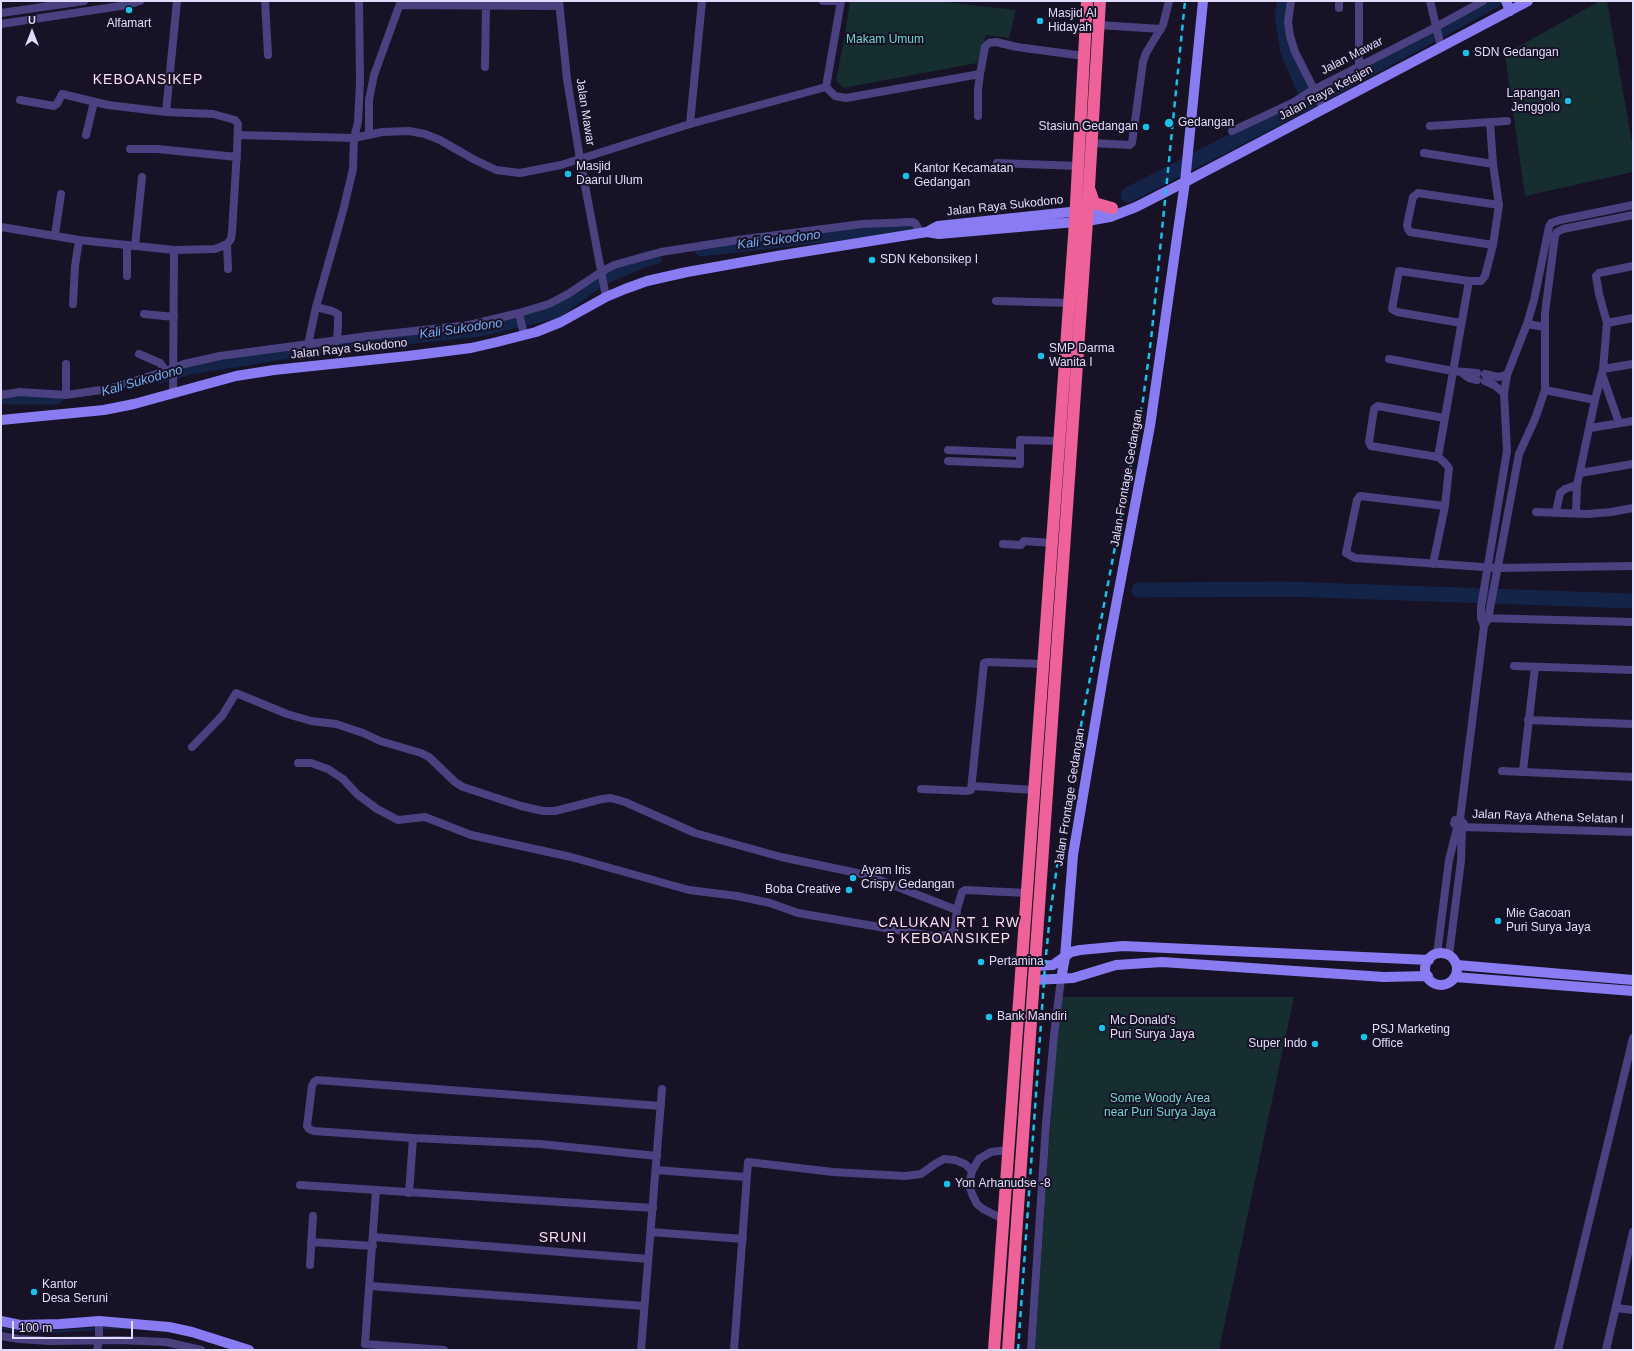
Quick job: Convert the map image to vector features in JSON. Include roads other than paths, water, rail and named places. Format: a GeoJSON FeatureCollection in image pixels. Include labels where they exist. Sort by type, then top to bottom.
{"type":"FeatureCollection","features":[{"type":"Feature","properties":{"kind":"highway"},"geometry":{"type":"LineString","coordinates":[[994,1350],[1075,217],[1087,1]]}},
{"type":"Feature","properties":{"kind":"highway"},"geometry":{"type":"LineString","coordinates":[[1008,1350],[1088,216],[1100,1]]}},
{"type":"Feature","properties":{"kind":"highway"},"geometry":{"type":"LineString","coordinates":[[1090,182],[1091,194],[1094,203],[1112,208]]}},
{"type":"Feature","properties":{"kind":"highway"},"geometry":{"type":"LineString","coordinates":[[1021,966],[1035,966]]}},
{"type":"Feature","properties":{"kind":"highway"},"geometry":{"type":"LineString","coordinates":[[1020,980],[1034,980]]}},
{"type":"Feature","properties":{"kind":"street"},"geometry":{"type":"LineString","coordinates":[[1,13],[84,1]]}},
{"type":"Feature","properties":{"kind":"street"},"geometry":{"type":"LineString","coordinates":[[1,24],[138,1]]}},
{"type":"Feature","properties":{"kind":"street"},"geometry":{"type":"LineString","coordinates":[[166,112],[177,1]]}},
{"type":"Feature","properties":{"kind":"street"},"geometry":{"type":"LineString","coordinates":[[265,1],[268,55]]}},
{"type":"Feature","properties":{"kind":"street"},"geometry":{"type":"LineString","coordinates":[[359,1],[360,82],[358,122],[360,137]]}},
{"type":"Feature","properties":{"kind":"street"},"geometry":{"type":"LineString","coordinates":[[690,124],[702,1]]}},
{"type":"Feature","properties":{"kind":"street"},"geometry":{"type":"LineString","coordinates":[[823,1],[841,1],[826,87]]}},
{"type":"Feature","properties":{"kind":"street"},"geometry":{"type":"LineString","coordinates":[[1092,143],[1130,145],[1132,143],[1143,62],[1146,53],[1161,29],[1166,16],[1169,1]]}},
{"type":"Feature","properties":{"kind":"street","name":"Jalan Frontage Gedangan"},"geometry":{"type":"LineString","coordinates":[[1061,979],[1065,957],[1073,855],[1107,653],[1150,426],[1186,172],[1203,1]]}},
{"type":"Feature","properties":{"kind":"street"},"geometry":{"type":"LineString","coordinates":[[1292,1],[1288,22],[1290,36],[1295,52],[1323,107]]}},
{"type":"Feature","properties":{"kind":"street"},"geometry":{"type":"LineString","coordinates":[[1358,1],[1359,66]]}},
{"type":"Feature","properties":{"kind":"street"},"geometry":{"type":"LineString","coordinates":[[1430,1],[1441,46]]}},
{"type":"Feature","properties":{"kind":"street","name":"Jalan Mawar"},"geometry":{"type":"LineString","coordinates":[[1232,131],[1315,92],[1359,66],[1437,29],[1482,1]]}},
{"type":"Feature","properties":{"kind":"street","name":"Jalan Raya Ketajen"},"geometry":{"type":"LineString","coordinates":[[1088,216],[1114,216],[1136,207],[1186,172],[1323,107],[1441,46],[1508,6],[1528,1]]}},
{"type":"Feature","properties":{"kind":"street"},"geometry":{"type":"LineString","coordinates":[[308,345],[316,307],[343,211],[370,100],[374,75],[400,3],[486,6],[559,3]]}},
{"type":"Feature","properties":{"kind":"street","name":"Jalan Mawar"},"geometry":{"type":"LineString","coordinates":[[559,3],[567,79],[605,294]]}},
{"type":"Feature","properties":{"kind":"street"},"geometry":{"type":"LineString","coordinates":[[486,6],[486,67]]}},
{"type":"Feature","properties":{"kind":"street"},"geometry":{"type":"LineString","coordinates":[[1098,25],[1161,29]]}},
{"type":"Feature","properties":{"kind":"street"},"geometry":{"type":"LineString","coordinates":[[978,116],[978,90],[980,74],[985,47],[989,43],[996,42],[1017,47],[1084,56]]}},
{"type":"Feature","properties":{"kind":"street"},"geometry":{"type":"LineString","coordinates":[[826,87],[835,96],[846,98],[980,74]]}},
{"type":"Feature","properties":{"kind":"street"},"geometry":{"type":"LineString","coordinates":[[238,135],[360,137],[382,132],[409,131],[425,134],[440,140],[496,170],[509,172],[537,170],[580,159],[690,124],[826,87]]}},
{"type":"Feature","properties":{"kind":"street"},"geometry":{"type":"LineString","coordinates":[[1,227],[79,240],[174,250],[215,249],[227,244],[231,239],[237,158],[237,122],[226,117],[213,114],[166,112],[94,102],[62,94],[57,104],[54,106],[20,100]]}},
{"type":"Feature","properties":{"kind":"street"},"geometry":{"type":"LineString","coordinates":[[86,135],[94,102]]}},
{"type":"Feature","properties":{"kind":"street"},"geometry":{"type":"LineString","coordinates":[[1430,126],[1506,121]]}},
{"type":"Feature","properties":{"kind":"street"},"geometry":{"type":"LineString","coordinates":[[1461,324],[1394,311],[1392,309],[1398,273],[1402,271],[1469,282],[1483,279],[1493,245],[1499,205],[1493,164],[1490,122]]}},
{"type":"Feature","properties":{"kind":"street"},"geometry":{"type":"LineString","coordinates":[[130,149],[157,149],[237,158]]}},
{"type":"Feature","properties":{"kind":"street"},"geometry":{"type":"LineString","coordinates":[[1424,153],[1493,164]]}},
{"type":"Feature","properties":{"kind":"street"},"geometry":{"type":"LineString","coordinates":[[997,163],[1078,166]]}},
{"type":"Feature","properties":{"kind":"street"},"geometry":{"type":"LineString","coordinates":[[135,246],[142,177]]}},
{"type":"Feature","properties":{"kind":"street"},"geometry":{"type":"LineString","coordinates":[[1493,245],[1410,232],[1407,225],[1413,196],[1418,193],[1499,205]]}},
{"type":"Feature","properties":{"kind":"street"},"geometry":{"type":"LineString","coordinates":[[55,235],[61,194]]}},
{"type":"Feature","properties":{"kind":"street"},"geometry":{"type":"LineString","coordinates":[[1484,621],[1481,607],[1497,518],[1506,451],[1504,393],[1508,375],[1527,324],[1534,300],[1550,224],[1585,214],[1633,205]]}},
{"type":"Feature","properties":{"kind":"street","name":"Jalan Raya Ketajen"},"geometry":{"type":"LineString","coordinates":[[1088,216],[1112,208],[1136,207]]}},
{"type":"Feature","properties":{"kind":"street"},"geometry":{"type":"LineString","coordinates":[[1585,214],[1587,223]]}},
{"type":"Feature","properties":{"kind":"street"},"geometry":{"type":"LineString","coordinates":[[1633,215],[1563,229],[1556,235],[1545,313],[1545,390],[1535,419],[1519,454],[1490,607],[1484,621],[1460,825],[1461,861],[1449,955],[1457,965],[1633,980]]}},
{"type":"Feature","properties":{"kind":"street","name":"Jalan Raya Sukodono"},"geometry":{"type":"LineString","coordinates":[[1,420],[104,410],[134,404],[173,389],[274,370],[471,348],[561,322],[605,294],[647,281],[687,272],[924,233],[938,226],[1088,216]]}},
{"type":"Feature","properties":{"kind":"street"},"geometry":{"type":"LineString","coordinates":[[1,394],[20,392],[66,395],[108,389],[220,356],[469,324],[519,314],[549,304],[601,273],[624,262],[661,252],[862,224],[912,222],[924,233]]}},
{"type":"Feature","properties":{"kind":"street"},"geometry":{"type":"LineString","coordinates":[[73,304],[75,266],[79,240]]}},
{"type":"Feature","properties":{"kind":"street"},"geometry":{"type":"LineString","coordinates":[[227,244],[228,269]]}},
{"type":"Feature","properties":{"kind":"street"},"geometry":{"type":"LineString","coordinates":[[127,245],[127,276]]}},
{"type":"Feature","properties":{"kind":"street"},"geometry":{"type":"LineString","coordinates":[[173,389],[171,370],[174,317],[174,250]]}},
{"type":"Feature","properties":{"kind":"street"},"geometry":{"type":"LineString","coordinates":[[1576,513],[1577,485],[1590,428],[1594,400],[1603,372],[1607,323],[1596,276],[1600,273],[1633,266]]}},
{"type":"Feature","properties":{"kind":"street"},"geometry":{"type":"LineString","coordinates":[[1438,457],[1469,282]]}},
{"type":"Feature","properties":{"kind":"street"},"geometry":{"type":"LineString","coordinates":[[996,301],[1069,304]]}},
{"type":"Feature","properties":{"kind":"street"},"geometry":{"type":"LineString","coordinates":[[316,307],[338,314],[336,340]]}},
{"type":"Feature","properties":{"kind":"street"},"geometry":{"type":"LineString","coordinates":[[144,314],[174,317]]}},
{"type":"Feature","properties":{"kind":"street"},"geometry":{"type":"LineString","coordinates":[[519,314],[524,333]]}},
{"type":"Feature","properties":{"kind":"street"},"geometry":{"type":"LineString","coordinates":[[1607,323],[1633,318]]}},
{"type":"Feature","properties":{"kind":"street"},"geometry":{"type":"LineString","coordinates":[[1527,324],[1545,327]]}},
{"type":"Feature","properties":{"kind":"street"},"geometry":{"type":"LineString","coordinates":[[139,354],[160,363],[171,370]]}},
{"type":"Feature","properties":{"kind":"street"},"geometry":{"type":"LineString","coordinates":[[1389,359],[1462,373],[1471,372],[1494,385],[1504,393]]}},
{"type":"Feature","properties":{"kind":"street"},"geometry":{"type":"LineString","coordinates":[[66,364],[66,395]]}},
{"type":"Feature","properties":{"kind":"street"},"geometry":{"type":"LineString","coordinates":[[1603,372],[1633,364]]}},
{"type":"Feature","properties":{"kind":"street"},"geometry":{"type":"LineString","coordinates":[[1603,372],[1618,423]]}},
{"type":"Feature","properties":{"kind":"street"},"geometry":{"type":"LineString","coordinates":[[1481,377],[1498,377],[1508,375]]}},
{"type":"Feature","properties":{"kind":"street"},"geometry":{"type":"LineString","coordinates":[[1545,390],[1594,400]]}},
{"type":"Feature","properties":{"kind":"street"},"geometry":{"type":"LineString","coordinates":[[1433,564],[1445,506],[1449,468],[1438,457],[1371,446],[1369,442],[1374,409],[1378,406],[1444,418]]}},
{"type":"Feature","properties":{"kind":"street"},"geometry":{"type":"LineString","coordinates":[[1590,428],[1633,420]]}},
{"type":"Feature","properties":{"kind":"street"},"geometry":{"type":"LineString","coordinates":[[948,461],[1020,464],[1020,440],[1059,441]]}},
{"type":"Feature","properties":{"kind":"street"},"geometry":{"type":"LineString","coordinates":[[948,450],[1020,453]]}},
{"type":"Feature","properties":{"kind":"street"},"geometry":{"type":"LineString","coordinates":[[1506,451],[1519,454]]}},
{"type":"Feature","properties":{"kind":"street"},"geometry":{"type":"LineString","coordinates":[[1580,473],[1633,464]]}},
{"type":"Feature","properties":{"kind":"street"},"geometry":{"type":"LineString","coordinates":[[1556,512],[1560,493],[1577,485]]}},
{"type":"Feature","properties":{"kind":"street"},"geometry":{"type":"LineString","coordinates":[[1445,506],[1360,496],[1357,500],[1346,554],[1355,558],[1497,568],[1633,566]]}},
{"type":"Feature","properties":{"kind":"street"},"geometry":{"type":"LineString","coordinates":[[1536,512],[1604,513],[1633,508]]}},
{"type":"Feature","properties":{"kind":"street"},"geometry":{"type":"LineString","coordinates":[[1497,518],[1506,519]]}},
{"type":"Feature","properties":{"kind":"street"},"geometry":{"type":"LineString","coordinates":[[1003,544],[1021,545],[1024,541],[1052,543]]}},
{"type":"Feature","properties":{"kind":"street"},"geometry":{"type":"LineString","coordinates":[[1484,621],[1633,622]]}},
{"type":"Feature","properties":{"kind":"street"},"geometry":{"type":"LineString","coordinates":[[921,789],[971,790],[984,663],[1043,664]]}},
{"type":"Feature","properties":{"kind":"street"},"geometry":{"type":"LineString","coordinates":[[1514,666],[1633,670]]}},
{"type":"Feature","properties":{"kind":"street"},"geometry":{"type":"LineString","coordinates":[[1523,771],[1535,667]]}},
{"type":"Feature","properties":{"kind":"street"},"geometry":{"type":"LineString","coordinates":[[192,747],[222,716],[236,692],[288,714],[311,721],[336,724],[363,733],[380,741],[429,756],[455,782],[463,787],[521,806],[542,811],[555,811],[602,798],[611,798],[625,802],[695,833],[781,857],[867,875],[957,909]]}},
{"type":"Feature","properties":{"kind":"street"},"geometry":{"type":"LineString","coordinates":[[1528,720],[1633,724]]}},
{"type":"Feature","properties":{"kind":"street"},"geometry":{"type":"LineString","coordinates":[[298,763],[311,763],[328,769],[343,779],[357,794],[377,809],[398,820],[425,817],[471,835],[571,857],[689,890],[737,896],[770,903],[798,913],[932,936],[949,935],[955,929],[957,909],[962,892],[965,890],[1026,893]]}},
{"type":"Feature","properties":{"kind":"street"},"geometry":{"type":"LineString","coordinates":[[1502,771],[1633,777]]}},
{"type":"Feature","properties":{"kind":"street"},"geometry":{"type":"LineString","coordinates":[[972,786],[1034,790]]}},
{"type":"Feature","properties":{"kind":"street"},"geometry":{"type":"LineString","coordinates":[[1457,965],[1455,977],[1448,983],[1439,985],[1434,983],[1428,976],[1426,968],[1433,957],[1449,860],[1460,825]]}},
{"type":"Feature","properties":{"kind":"street","name":"Jalan Raya Athena Selatan I"},"geometry":{"type":"LineString","coordinates":[[1460,825],[1633,832]]}},
{"type":"Feature","properties":{"kind":"street"},"geometry":{"type":"LineString","coordinates":[[1035,966],[1053,965],[1071,952],[1123,946],[1433,957],[1449,955]]}},
{"type":"Feature","properties":{"kind":"street"},"geometry":{"type":"LineString","coordinates":[[1034,980],[1061,979],[1082,976],[1116,965],[1162,962],[1384,977],[1428,976]]}},
{"type":"Feature","properties":{"kind":"street"},"geometry":{"type":"LineString","coordinates":[[1455,977],[1633,991]]}},
{"type":"Feature","properties":{"kind":"street"},"geometry":{"type":"LineString","coordinates":[[1031,1350],[1049,1095],[1054,1035],[1061,979]]}},
{"type":"Feature","properties":{"kind":"street"},"geometry":{"type":"LineString","coordinates":[[1558,1350],[1633,1038]]}},
{"type":"Feature","properties":{"kind":"street"},"geometry":{"type":"LineString","coordinates":[[657,1156],[540,1144],[413,1138],[314,1131],[308,1129],[307,1126],[314,1082],[318,1080],[661,1106]]}},
{"type":"Feature","properties":{"kind":"street"},"geometry":{"type":"LineString","coordinates":[[641,1350],[662,1089]]}},
{"type":"Feature","properties":{"kind":"street"},"geometry":{"type":"LineString","coordinates":[[409,1192],[413,1138]]}},
{"type":"Feature","properties":{"kind":"street"},"geometry":{"type":"LineString","coordinates":[[1003,1218],[983,1209],[977,1204],[972,1196],[970,1188],[972,1171],[979,1160],[991,1152],[1008,1150]]}},
{"type":"Feature","properties":{"kind":"street"},"geometry":{"type":"LineString","coordinates":[[734,1350],[748,1162],[833,1172],[905,1176],[921,1174],[944,1159],[955,1160],[965,1164],[972,1171]]}},
{"type":"Feature","properties":{"kind":"street"},"geometry":{"type":"LineString","coordinates":[[656,1170],[746,1178]]}},
{"type":"Feature","properties":{"kind":"street"},"geometry":{"type":"LineString","coordinates":[[300,1185],[653,1208]]}},
{"type":"Feature","properties":{"kind":"street"},"geometry":{"type":"LineString","coordinates":[[376,1190],[365,1344],[444,1350]]}},
{"type":"Feature","properties":{"kind":"street"},"geometry":{"type":"LineString","coordinates":[[310,1265],[313,1216]]}},
{"type":"Feature","properties":{"kind":"street"},"geometry":{"type":"LineString","coordinates":[[651,1232],[742,1239]]}},
{"type":"Feature","properties":{"kind":"street"},"geometry":{"type":"LineString","coordinates":[[1606,1350],[1630,1256],[1633,1232]]}},
{"type":"Feature","properties":{"kind":"street"},"geometry":{"type":"LineString","coordinates":[[311,1242],[373,1241],[648,1259]]}},
{"type":"Feature","properties":{"kind":"street"},"geometry":{"type":"LineString","coordinates":[[370,1286],[644,1306]]}},
{"type":"Feature","properties":{"kind":"street"},"geometry":{"type":"LineString","coordinates":[[1616,1308],[1633,1310]]}},
{"type":"Feature","properties":{"kind":"street"},"geometry":{"type":"LineString","coordinates":[[1,1321],[20,1325],[42,1325],[99,1331],[166,1342],[201,1350]]}},
{"type":"Feature","properties":{"kind":"street"},"geometry":{"type":"LineString","coordinates":[[1,1336],[50,1341],[99,1331],[169,1327],[192,1332],[248,1350]]}},
{"type":"Feature","properties":{"kind":"street"},"geometry":{"type":"LineString","coordinates":[[97,1350],[99,1331]]}},
{"type":"Feature","properties":{"kind":"waterway"},"geometry":{"type":"LineString","coordinates":[[1285,1],[1282,15],[1288,52],[1306,93]]}},
{"type":"Feature","properties":{"kind":"waterway"},"geometry":{"type":"LineString","coordinates":[[1128,195],[1310,101],[1494,1]]}},
{"type":"Feature","properties":{"kind":"waterway","name":"Kali Sukodono"},"geometry":{"type":"LineString","coordinates":[[702,249],[909,225]]}},
{"type":"Feature","properties":{"kind":"waterway","name":"Kali Sukodono"},"geometry":{"type":"LineString","coordinates":[[159,376],[190,367],[319,346],[480,329],[556,311],[601,278],[648,258],[655,257]]}},
{"type":"Feature","properties":{"kind":"waterway","name":"Kali Sukodono"},"geometry":{"type":"LineString","coordinates":[[1,397],[56,397]]}},
{"type":"Feature","properties":{"kind":"waterway"},"geometry":{"type":"LineString","coordinates":[[1139,590],[1287,589],[1633,601]]}},
{"type":"Feature","properties":{"kind":"waterway"},"geometry":{"type":"LineString","coordinates":[[1,1328],[13,1331],[48,1332],[130,1328]]}},
{"type":"Feature","properties":{"kind":"railway"},"geometry":{"type":"LineString","coordinates":[[1018,1350],[1045,966],[1050,915],[1066,804],[1143,400],[1151,340],[1185,1]]}},
{"type":"Feature","properties":{"kind":"place","name":"Alfamart"},"geometry":{"type":"Point","coordinates":[129,10]}},
{"type":"Feature","properties":{"kind":"place","name":"Masjid Al Hidayah"},"geometry":{"type":"Point","coordinates":[1040,21]}},
{"type":"Feature","properties":{"kind":"place","name":"SDN Gedangan"},"geometry":{"type":"Point","coordinates":[1466,53]}},
{"type":"Feature","properties":{"kind":"place","name":"Lapangan Jenggolo"},"geometry":{"type":"Point","coordinates":[1568,101]}},
{"type":"Feature","properties":{"kind":"place","name":"Gedangan"},"geometry":{"type":"Point","coordinates":[1169,123]}},
{"type":"Feature","properties":{"kind":"place","name":"Stasiun Gedangan"},"geometry":{"type":"Point","coordinates":[1146,127]}},
{"type":"Feature","properties":{"kind":"place","name":"Masjid Daarul Ulum"},"geometry":{"type":"Point","coordinates":[568,174]}},
{"type":"Feature","properties":{"kind":"place","name":"Kantor Kecamatan Gedangan"},"geometry":{"type":"Point","coordinates":[906,176]}},
{"type":"Feature","properties":{"kind":"place","name":"SDN Kebonsikep I"},"geometry":{"type":"Point","coordinates":[872,260]}},
{"type":"Feature","properties":{"kind":"place","name":"SMP Darma Wanita I"},"geometry":{"type":"Point","coordinates":[1041,356]}},
{"type":"Feature","properties":{"kind":"place","name":"Ayam Iris Crispy Gedangan"},"geometry":{"type":"Point","coordinates":[853,878]}},
{"type":"Feature","properties":{"kind":"place","name":"Boba Creative"},"geometry":{"type":"Point","coordinates":[849,890]}},
{"type":"Feature","properties":{"kind":"place","name":"Mie Gacoan Puri Surya Jaya"},"geometry":{"type":"Point","coordinates":[1498,921]}},
{"type":"Feature","properties":{"kind":"place","name":"Pertamina"},"geometry":{"type":"Point","coordinates":[981,962]}},
{"type":"Feature","properties":{"kind":"place","name":"Bank Mandiri"},"geometry":{"type":"Point","coordinates":[989,1017]}},
{"type":"Feature","properties":{"kind":"place","name":"Mc Donald's Puri Surya Jaya"},"geometry":{"type":"Point","coordinates":[1102,1028]}},
{"type":"Feature","properties":{"kind":"place","name":"PSJ Marketing Office"},"geometry":{"type":"Point","coordinates":[1364,1037]}},
{"type":"Feature","properties":{"kind":"place","name":"Super Indo"},"geometry":{"type":"Point","coordinates":[1315,1044]}},
{"type":"Feature","properties":{"kind":"place","name":"Yon Arhanudse -8"},"geometry":{"type":"Point","coordinates":[947,1184]}},
{"type":"Feature","properties":{"kind":"place","name":"Kantor Desa Seruni"},"geometry":{"type":"Point","coordinates":[34,1292]}},
{"type":"Feature","properties":{"kind":"district","name":"KEBOANSIKEP"},"geometry":{"type":"Point","coordinates":[148,80]}},
{"type":"Feature","properties":{"kind":"district","name":"CALUKAN RT 1 RW 5 KEBOANSIKEP"},"geometry":{"type":"Point","coordinates":[949,932]}},
{"type":"Feature","properties":{"kind":"district","name":"SRUNI"},"geometry":{"type":"Point","coordinates":[563,1238]}},
{"type":"Feature","properties":{"kind":"park label","name":"Makam Umum"},"geometry":{"type":"Point","coordinates":[885,40]}},
{"type":"Feature","properties":{"kind":"park label","name":"Some Woody Area near Puri Surya Jaya"},"geometry":{"type":"Point","coordinates":[1160,1106]}}]}
